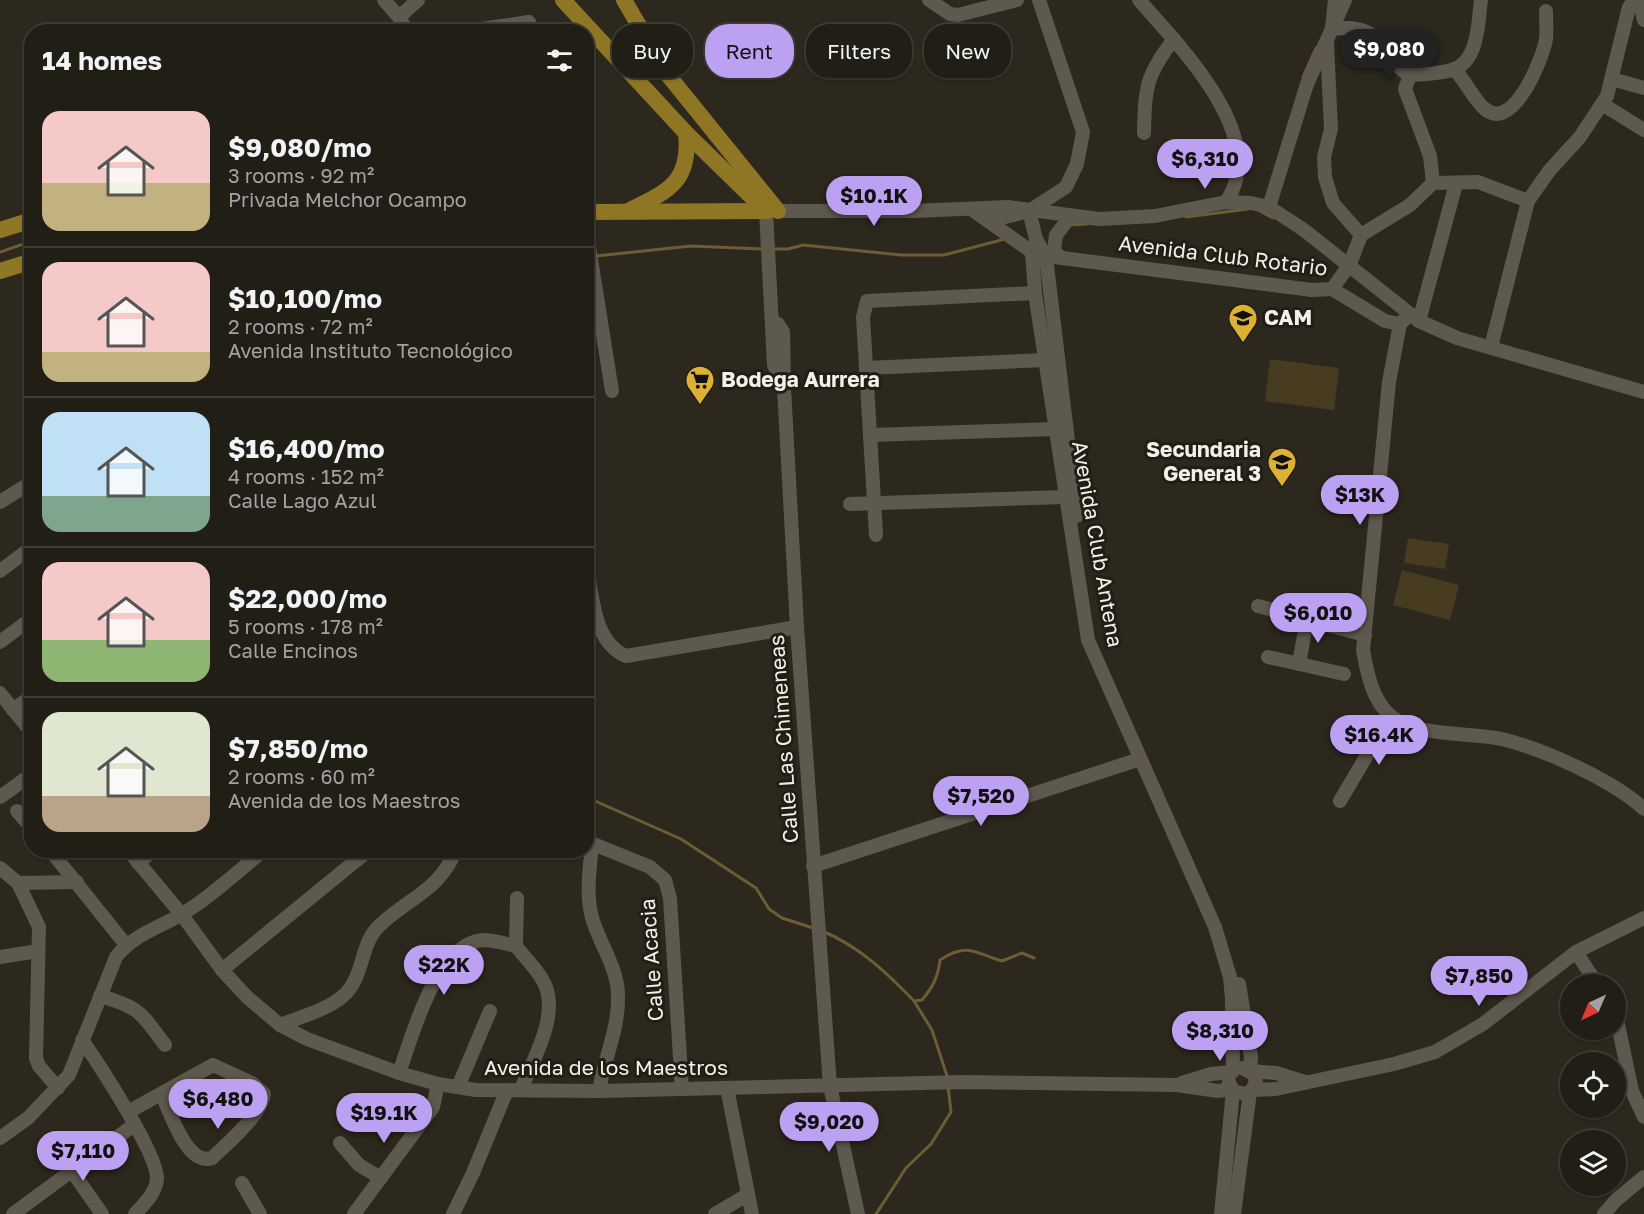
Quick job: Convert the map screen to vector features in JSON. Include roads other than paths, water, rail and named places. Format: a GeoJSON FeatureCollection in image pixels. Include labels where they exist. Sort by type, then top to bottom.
{"type":"FeatureCollection","features":[{"type":"Feature","properties":{"kind":"main road"},"geometry":{"type":"LineString","coordinates":[[563,0],[585,24]]}},
{"type":"Feature","properties":{"kind":"main road"},"geometry":{"type":"LineString","coordinates":[[624,0],[637,24]]}},
{"type":"Feature","properties":{"kind":"main road"},"geometry":{"type":"LineString","coordinates":[[594,34],[682,129],[772,211]]}},
{"type":"Feature","properties":{"kind":"main road"},"geometry":{"type":"LineString","coordinates":[[600,41],[612,47]]}},
{"type":"Feature","properties":{"kind":"main road"},"geometry":{"type":"LineString","coordinates":[[672,78],[772,211]]}},
{"type":"Feature","properties":{"kind":"main road"},"geometry":{"type":"LineString","coordinates":[[682,129],[698,112]]}},
{"type":"Feature","properties":{"kind":"main road"},"geometry":{"type":"LineString","coordinates":[[627,212],[674,185],[687,164],[682,129]]}},
{"type":"Feature","properties":{"kind":"main road"},"geometry":{"type":"LineString","coordinates":[[594,212],[772,211]]}},
{"type":"Feature","properties":{"kind":"main road"},"geometry":{"type":"LineString","coordinates":[[0,230],[24,222]]}},
{"type":"Feature","properties":{"kind":"main road"},"geometry":{"type":"LineString","coordinates":[[0,271],[24,264]]}},
{"type":"Feature","properties":{"kind":"street"},"geometry":{"type":"LineString","coordinates":[[384,0],[403,24]]}},
{"type":"Feature","properties":{"kind":"street"},"geometry":{"type":"LineString","coordinates":[[399,17],[418,0]]}},
{"type":"Feature","properties":{"kind":"street"},"geometry":{"type":"LineString","coordinates":[[929,0],[950,14],[958,15],[1017,0]]}},
{"type":"Feature","properties":{"kind":"street"},"geometry":{"type":"LineString","coordinates":[[989,221],[1029,211],[1070,182],[1083,132],[1039,0]]}},
{"type":"Feature","properties":{"kind":"street"},"geometry":{"type":"LineString","coordinates":[[1139,0],[1174,39],[1204,79],[1226,116],[1236,140],[1240,159],[1235,189],[1226,202]]}},
{"type":"Feature","properties":{"kind":"street"},"geometry":{"type":"LineString","coordinates":[[1335,0],[1329,35],[1331,129],[1324,157],[1325,177],[1334,203],[1362,235]]}},
{"type":"Feature","properties":{"kind":"street"},"geometry":{"type":"LineString","coordinates":[[1269,207],[1306,84],[1345,0]]}},
{"type":"Feature","properties":{"kind":"street"},"geometry":{"type":"LineString","coordinates":[[1329,35],[1363,29],[1380,42],[1399,67],[1410,75],[1454,69],[1462,64],[1476,44],[1481,0]]}},
{"type":"Feature","properties":{"kind":"street"},"geometry":{"type":"LineString","coordinates":[[1491,347],[1528,201],[1549,171],[1580,137],[1602,104],[1612,79],[1629,7],[1637,0],[1644,20]]}},
{"type":"Feature","properties":{"kind":"street"},"geometry":{"type":"LineString","coordinates":[[1454,69],[1466,81],[1486,110],[1498,114],[1507,111],[1518,102],[1542,54],[1546,38],[1546,11]]}},
{"type":"Feature","properties":{"kind":"street"},"geometry":{"type":"LineString","coordinates":[[515,24],[529,22]]}},
{"type":"Feature","properties":{"kind":"street"},"geometry":{"type":"LineString","coordinates":[[1144,133],[1148,81],[1158,59],[1174,39]]}},
{"type":"Feature","properties":{"kind":"street"},"geometry":{"type":"LineString","coordinates":[[1410,75],[1405,89],[1430,156],[1433,183]]}},
{"type":"Feature","properties":{"kind":"street"},"geometry":{"type":"LineString","coordinates":[[1612,79],[1644,88]]}},
{"type":"Feature","properties":{"kind":"street"},"geometry":{"type":"LineString","coordinates":[[1602,104],[1644,130]]}},
{"type":"Feature","properties":{"kind":"street"},"geometry":{"type":"LineString","coordinates":[[1332,289],[1350,264],[1362,235],[1410,206],[1433,183],[1478,182],[1528,201]]}},
{"type":"Feature","properties":{"kind":"street"},"geometry":{"type":"LineString","coordinates":[[1456,184],[1389,382],[1365,635],[1364,650],[1368,677],[1390,716],[1407,725],[1502,739],[1538,750],[1617,788],[1644,809]]}},
{"type":"Feature","properties":{"kind":"street"},"geometry":{"type":"LineString","coordinates":[[971,209],[989,221],[1037,245],[1054,222],[1066,220],[1128,219],[1226,202],[1251,203],[1269,207],[1350,264],[1410,320],[1457,338],[1644,392]]}},
{"type":"Feature","properties":{"kind":"street"},"geometry":{"type":"LineString","coordinates":[[772,211],[1008,207],[1066,220]]}},
{"type":"Feature","properties":{"kind":"street","name":"Calle Las Chimeneas"},"geometry":{"type":"LineString","coordinates":[[772,211],[769,240],[774,365],[784,388],[797,627],[830,1086],[858,1214]]}},
{"type":"Feature","properties":{"kind":"street","name":"Avenida Club Antena"},"geometry":{"type":"LineString","coordinates":[[1029,211],[1037,245],[1094,639],[1229,945],[1237,975],[1251,1057],[1250,1070]]}},
{"type":"Feature","properties":{"kind":"street"},"geometry":{"type":"LineString","coordinates":[[1061,258],[1054,251],[1054,246],[1066,220]]}},
{"type":"Feature","properties":{"kind":"street","name":"Avenida Club Antena"},"geometry":{"type":"LineString","coordinates":[[1037,245],[1035,293],[1088,640],[1210,917],[1224,957],[1232,999],[1232,1072]]}},
{"type":"Feature","properties":{"kind":"street","name":"Avenida Club Rotario"},"geometry":{"type":"LineString","coordinates":[[1037,245],[1061,258],[1312,290],[1332,289],[1385,321],[1410,320]]}},
{"type":"Feature","properties":{"kind":"street"},"geometry":{"type":"LineString","coordinates":[[594,277],[612,391]]}},
{"type":"Feature","properties":{"kind":"street"},"geometry":{"type":"LineString","coordinates":[[876,535],[862,317],[867,301],[1035,293]]}},
{"type":"Feature","properties":{"kind":"street"},"geometry":{"type":"LineString","coordinates":[[866,368],[1046,360]]}},
{"type":"Feature","properties":{"kind":"street"},"geometry":{"type":"LineString","coordinates":[[870,435],[1056,429]]}},
{"type":"Feature","properties":{"kind":"street"},"geometry":{"type":"LineString","coordinates":[[0,502],[24,487]]}},
{"type":"Feature","properties":{"kind":"street"},"geometry":{"type":"LineString","coordinates":[[850,504],[1065,497]]}},
{"type":"Feature","properties":{"kind":"street"},"geometry":{"type":"LineString","coordinates":[[0,571],[24,553]]}},
{"type":"Feature","properties":{"kind":"street"},"geometry":{"type":"LineString","coordinates":[[1258,606],[1365,635]]}},
{"type":"Feature","properties":{"kind":"street"},"geometry":{"type":"LineString","coordinates":[[594,619],[604,639],[614,651],[626,656],[797,627]]}},
{"type":"Feature","properties":{"kind":"street"},"geometry":{"type":"LineString","coordinates":[[1299,664],[1307,619]]}},
{"type":"Feature","properties":{"kind":"street"},"geometry":{"type":"LineString","coordinates":[[0,642],[24,624]]}},
{"type":"Feature","properties":{"kind":"street"},"geometry":{"type":"LineString","coordinates":[[1268,657],[1344,674]]}},
{"type":"Feature","properties":{"kind":"street"},"geometry":{"type":"LineString","coordinates":[[0,693],[24,723]]}},
{"type":"Feature","properties":{"kind":"street"},"geometry":{"type":"LineString","coordinates":[[13,710],[24,702]]}},
{"type":"Feature","properties":{"kind":"street"},"geometry":{"type":"LineString","coordinates":[[1340,801],[1390,716]]}},
{"type":"Feature","properties":{"kind":"street"},"geometry":{"type":"LineString","coordinates":[[813,866],[1140,759]]}},
{"type":"Feature","properties":{"kind":"street"},"geometry":{"type":"LineString","coordinates":[[0,797],[24,780]]}},
{"type":"Feature","properties":{"kind":"street"},"geometry":{"type":"LineString","coordinates":[[17,811],[24,819]]}},
{"type":"Feature","properties":{"kind":"street","name":"Calle Acacia"},"geometry":{"type":"LineString","coordinates":[[594,844],[650,867],[665,880],[670,898],[682,1089]]}},
{"type":"Feature","properties":{"kind":"street"},"geometry":{"type":"LineString","coordinates":[[57,858],[126,945]]}},
{"type":"Feature","properties":{"kind":"street","name":"Avenida de los Maestros"},"geometry":{"type":"LineString","coordinates":[[134,858],[182,915],[222,970],[247,997],[280,1025],[307,1039],[399,1073],[438,1084],[514,1090],[599,1091],[963,1082],[1177,1085],[1218,1091],[1232,1090]]}},
{"type":"Feature","properties":{"kind":"street"},"geometry":{"type":"LineString","coordinates":[[138,863],[144,858]]}},
{"type":"Feature","properties":{"kind":"street"},"geometry":{"type":"LineString","coordinates":[[1,1135],[28,1118],[69,1075],[116,957],[126,945],[153,928],[182,915],[254,858]]}},
{"type":"Feature","properties":{"kind":"street"},"geometry":{"type":"LineString","coordinates":[[222,970],[359,858]]}},
{"type":"Feature","properties":{"kind":"street"},"geometry":{"type":"LineString","coordinates":[[280,1025],[343,996],[354,984],[377,928],[437,883],[449,868],[453,858]]}},
{"type":"Feature","properties":{"kind":"street"},"geometry":{"type":"LineString","coordinates":[[589,858],[588,897],[593,922],[616,976],[618,994],[618,1017],[602,1068],[599,1091]]}},
{"type":"Feature","properties":{"kind":"street"},"geometry":{"type":"LineString","coordinates":[[0,868],[18,883],[39,927],[36,1058],[39,1066],[58,1088]]}},
{"type":"Feature","properties":{"kind":"street"},"geometry":{"type":"LineString","coordinates":[[18,883],[77,882]]}},
{"type":"Feature","properties":{"kind":"street"},"geometry":{"type":"LineString","coordinates":[[453,1214],[514,1090],[549,1012],[548,995],[543,980],[516,946],[517,898]]}},
{"type":"Feature","properties":{"kind":"street"},"geometry":{"type":"LineString","coordinates":[[1232,1090],[1242,1095],[1251,1091],[1276,1089],[1394,1064],[1435,1052],[1483,1024],[1576,952],[1644,918]]}},
{"type":"Feature","properties":{"kind":"street"},"geometry":{"type":"LineString","coordinates":[[399,1073],[430,989],[445,965],[460,950],[483,940],[516,946]]}},
{"type":"Feature","properties":{"kind":"street"},"geometry":{"type":"LineString","coordinates":[[0,957],[38,951]]}},
{"type":"Feature","properties":{"kind":"street"},"geometry":{"type":"LineString","coordinates":[[1576,952],[1590,974]]}},
{"type":"Feature","properties":{"kind":"street"},"geometry":{"type":"LineString","coordinates":[[100,996],[128,1004],[139,1010],[165,1045]]}},
{"type":"Feature","properties":{"kind":"street"},"geometry":{"type":"LineString","coordinates":[[458,1087],[490,1011]]}},
{"type":"Feature","properties":{"kind":"street"},"geometry":{"type":"LineString","coordinates":[[82,1040],[131,1119],[157,1178],[155,1188],[135,1214]]}},
{"type":"Feature","properties":{"kind":"street"},"geometry":{"type":"LineString","coordinates":[[1621,1040],[1632,1091],[1644,1117]]}},
{"type":"Feature","properties":{"kind":"street"},"geometry":{"type":"LineString","coordinates":[[17,1213],[72,1171],[131,1119],[162,1095],[201,1070],[213,1065],[252,1083],[264,1094],[260,1107],[212,1158],[204,1161],[196,1158],[189,1149],[162,1095]]}},
{"type":"Feature","properties":{"kind":"street"},"geometry":{"type":"LineString","coordinates":[[1221,1214],[1232,1090],[1229,1080],[1232,1072],[1241,1068],[1276,1073],[1305,1082]]}},
{"type":"Feature","properties":{"kind":"street"},"geometry":{"type":"LineString","coordinates":[[1234,1214],[1251,1091],[1255,1078],[1250,1070]]}},
{"type":"Feature","properties":{"kind":"street","name":"Avenida de los Maestros"},"geometry":{"type":"LineString","coordinates":[[1177,1085],[1211,1074],[1232,1072]]}},
{"type":"Feature","properties":{"kind":"street"},"geometry":{"type":"LineString","coordinates":[[354,1214],[433,1107],[438,1084]]}},
{"type":"Feature","properties":{"kind":"street"},"geometry":{"type":"LineString","coordinates":[[727,1088],[752,1214]]}},
{"type":"Feature","properties":{"kind":"street"},"geometry":{"type":"LineString","coordinates":[[340,1143],[359,1165],[381,1178]]}},
{"type":"Feature","properties":{"kind":"street"},"geometry":{"type":"LineString","coordinates":[[72,1171],[102,1214]]}},
{"type":"Feature","properties":{"kind":"street"},"geometry":{"type":"LineString","coordinates":[[1604,1214],[1616,1200],[1644,1177]]}},
{"type":"Feature","properties":{"kind":"street"},"geometry":{"type":"LineString","coordinates":[[242,1183],[260,1214]]}},
{"type":"Feature","properties":{"kind":"street"},"geometry":{"type":"LineString","coordinates":[[715,1214],[747,1195]]}},
{"type":"Feature","properties":{"kind":"waterway"},"geometry":{"type":"LineString","coordinates":[[1303,77],[1316,48]]}},
{"type":"Feature","properties":{"kind":"waterway"},"geometry":{"type":"LineString","coordinates":[[1186,217],[1248,209]]}},
{"type":"Feature","properties":{"kind":"waterway"},"geometry":{"type":"LineString","coordinates":[[1260,211],[1273,218]]}},
{"type":"Feature","properties":{"kind":"waterway"},"geometry":{"type":"LineString","coordinates":[[1070,225],[1087,224]]}},
{"type":"Feature","properties":{"kind":"waterway"},"geometry":{"type":"LineString","coordinates":[[772,249],[788,249],[803,245],[901,255],[944,255],[1005,239]]}},
{"type":"Feature","properties":{"kind":"waterway"},"geometry":{"type":"LineString","coordinates":[[0,252],[24,244]]}},
{"type":"Feature","properties":{"kind":"waterway"},"geometry":{"type":"LineString","coordinates":[[596,256],[691,246],[762,249]]}},
{"type":"Feature","properties":{"kind":"waterway"},"geometry":{"type":"LineString","coordinates":[[594,801],[681,839],[756,888],[769,909],[782,918],[813,928]]}},
{"type":"Feature","properties":{"kind":"waterway"},"geometry":{"type":"LineString","coordinates":[[822,931],[860,952],[914,1001],[922,1000],[929,991],[936,977],[940,960],[957,951],[978,952],[1002,961],[1022,953],[1034,958]]}},
{"type":"Feature","properties":{"kind":"waterway"},"geometry":{"type":"LineString","coordinates":[[914,1001],[932,1030],[948,1079]]}},
{"type":"Feature","properties":{"kind":"waterway"},"geometry":{"type":"LineString","coordinates":[[876,1214],[906,1168],[931,1144],[951,1112],[948,1086]]}},
{"type":"Feature","properties":{"kind":"place","name":"CAM"},"geometry":{"type":"Point","coordinates":[1243,344]}},
{"type":"Feature","properties":{"kind":"place","name":"Bodega Aurrera"},"geometry":{"type":"Point","coordinates":[700,406]}},
{"type":"Feature","properties":{"kind":"place","name":"Secundaria General 3"},"geometry":{"type":"Point","coordinates":[1282,488]}}]}
